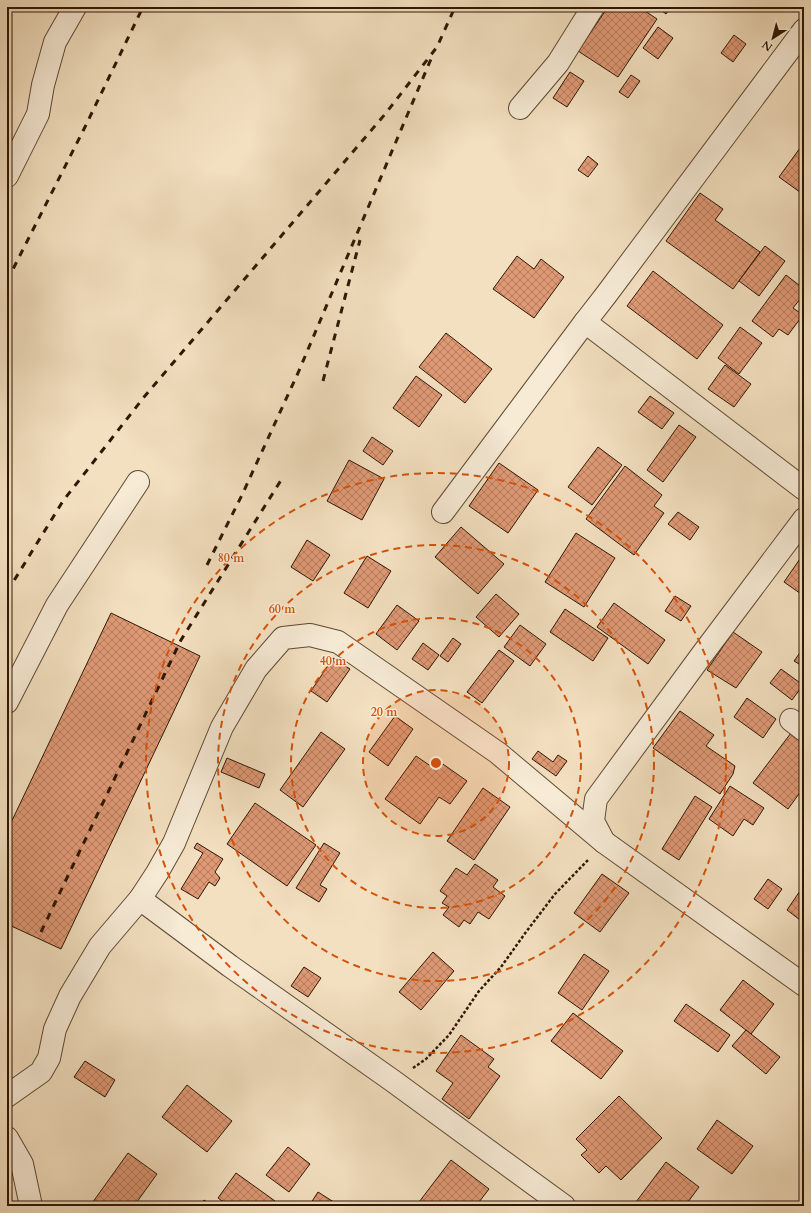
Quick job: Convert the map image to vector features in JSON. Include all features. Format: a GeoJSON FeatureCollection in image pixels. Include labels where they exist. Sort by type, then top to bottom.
{"type":"FeatureCollection","features":[{"type":"Feature","properties":{"kind":"street"},"geometry":{"type":"LineString","coordinates":[[7,176],[38,114],[43,85],[55,42],[75,7]]}},
{"type":"Feature","properties":{"kind":"street"},"geometry":{"type":"LineString","coordinates":[[520,108],[558,63],[593,7]]}},
{"type":"Feature","properties":{"kind":"street"},"geometry":{"type":"LineString","coordinates":[[443,512],[625,271],[804,30]]}},
{"type":"Feature","properties":{"kind":"street"},"geometry":{"type":"LineString","coordinates":[[585,322],[804,489]]}},
{"type":"Feature","properties":{"kind":"street"},"geometry":{"type":"LineString","coordinates":[[7,702],[56,605],[138,482]]}},
{"type":"Feature","properties":{"kind":"street"},"geometry":{"type":"LineString","coordinates":[[604,842],[593,821],[596,799],[804,518]]}},
{"type":"Feature","properties":{"kind":"street"},"geometry":{"type":"LineString","coordinates":[[7,1096],[40,1072],[49,1058],[55,1029],[70,996],[100,946],[140,899],[157,873],[174,843],[222,728],[256,669],[283,638],[310,635],[338,642],[498,753],[604,842],[804,985]]}},
{"type":"Feature","properties":{"kind":"street"},"geometry":{"type":"LineString","coordinates":[[140,899],[230,966],[393,1081],[564,1206]]}},
{"type":"Feature","properties":{"kind":"street"},"geometry":{"type":"LineString","coordinates":[[7,1138],[22,1164],[31,1206]]}},
{"type":"Feature","properties":{"kind":"path"},"geometry":{"type":"LineString","coordinates":[[393,1081],[426,1059],[449,1035],[479,991],[501,967],[555,894],[604,842]]}},
{"type":"Feature","properties":{"kind":"building"},"geometry":{"type":"Polygon","coordinates":[[[608,7],[639,7],[657,19],[618,77],[578,51],[608,7]]]}},
{"type":"Feature","properties":{"kind":"building"},"geometry":{"type":"Polygon","coordinates":[[[657,7],[671,7],[666,14],[657,7]]]}},
{"type":"Feature","properties":{"kind":"building"},"geometry":{"type":"Polygon","coordinates":[[[658,27],[673,38],[658,59],[643,48],[658,27]]]}},
{"type":"Feature","properties":{"kind":"building"},"geometry":{"type":"Polygon","coordinates":[[[734,35],[746,44],[733,62],[721,53],[734,35]]]}},
{"type":"Feature","properties":{"kind":"building"},"geometry":{"type":"Polygon","coordinates":[[[570,72],[584,81],[567,107],[553,98],[570,72]]]}},
{"type":"Feature","properties":{"kind":"building"},"geometry":{"type":"Polygon","coordinates":[[[631,75],[640,81],[628,98],[619,92],[631,75]]]}},
{"type":"Feature","properties":{"kind":"building"},"geometry":{"type":"Polygon","coordinates":[[[800,148],[804,151],[804,195],[779,177],[800,148]]]}},
{"type":"Feature","properties":{"kind":"building"},"geometry":{"type":"Polygon","coordinates":[[[588,156],[598,164],[588,177],[578,170],[588,156]]]}},
{"type":"Feature","properties":{"kind":"building"},"geometry":{"type":"Polygon","coordinates":[[[700,193],[723,209],[715,220],[760,252],[733,289],[666,241],[700,193]]]}},
{"type":"Feature","properties":{"kind":"building"},"geometry":{"type":"Polygon","coordinates":[[[765,246],[785,261],[759,296],[739,281],[765,246]]]}},
{"type":"Feature","properties":{"kind":"building"},"geometry":{"type":"Polygon","coordinates":[[[517,256],[534,269],[541,259],[564,277],[534,318],[493,289],[517,256]]]}},
{"type":"Feature","properties":{"kind":"building"},"geometry":{"type":"Polygon","coordinates":[[[653,271],[723,325],[697,359],[627,306],[653,271]]]}},
{"type":"Feature","properties":{"kind":"building"},"geometry":{"type":"Polygon","coordinates":[[[786,275],[804,289],[804,294],[793,308],[803,315],[788,335],[779,329],[773,337],[752,321],[786,275]]]}},
{"type":"Feature","properties":{"kind":"building"},"geometry":{"type":"Polygon","coordinates":[[[740,327],[762,343],[739,374],[718,358],[740,327]]]}},
{"type":"Feature","properties":{"kind":"building"},"geometry":{"type":"Polygon","coordinates":[[[446,333],[492,369],[465,403],[419,367],[446,333]]]}},
{"type":"Feature","properties":{"kind":"building"},"geometry":{"type":"Polygon","coordinates":[[[725,365],[751,384],[734,407],[708,389],[725,365]]]}},
{"type":"Feature","properties":{"kind":"building"},"geometry":{"type":"Polygon","coordinates":[[[416,376],[442,395],[419,427],[393,408],[416,376]]]}},
{"type":"Feature","properties":{"kind":"building"},"geometry":{"type":"Polygon","coordinates":[[[650,396],[674,413],[662,429],[638,412],[650,396]]]}},
{"type":"Feature","properties":{"kind":"building"},"geometry":{"type":"Polygon","coordinates":[[[679,425],[696,437],[663,482],[647,470],[679,425]]]}},
{"type":"Feature","properties":{"kind":"building"},"geometry":{"type":"Polygon","coordinates":[[[372,437],[393,451],[383,465],[363,451],[372,437]]]}},
{"type":"Feature","properties":{"kind":"building"},"geometry":{"type":"Polygon","coordinates":[[[598,447],[622,465],[592,505],[568,487],[598,447]]]}},
{"type":"Feature","properties":{"kind":"building"},"geometry":{"type":"Polygon","coordinates":[[[349,460],[384,479],[362,520],[327,501],[349,460]]]}},
{"type":"Feature","properties":{"kind":"building"},"geometry":{"type":"Polygon","coordinates":[[[499,463],[538,490],[508,533],[469,506],[499,463]]]}},
{"type":"Feature","properties":{"kind":"building"},"geometry":{"type":"Polygon","coordinates":[[[625,466],[662,495],[654,506],[664,513],[634,555],[586,519],[625,466]]]}},
{"type":"Feature","properties":{"kind":"building"},"geometry":{"type":"Polygon","coordinates":[[[678,512],[699,527],[690,540],[668,524],[678,512]]]}},
{"type":"Feature","properties":{"kind":"building"},"geometry":{"type":"Polygon","coordinates":[[[461,527],[504,564],[478,594],[435,557],[461,527]]]}},
{"type":"Feature","properties":{"kind":"building"},"geometry":{"type":"Polygon","coordinates":[[[576,533],[615,558],[584,607],[545,582],[576,533]]]}},
{"type":"Feature","properties":{"kind":"building"},"geometry":{"type":"Polygon","coordinates":[[[307,540],[330,555],[313,581],[291,567],[307,540]]]}},
{"type":"Feature","properties":{"kind":"building"},"geometry":{"type":"Polygon","coordinates":[[[804,553],[804,596],[784,582],[804,553]]]}},
{"type":"Feature","properties":{"kind":"building"},"geometry":{"type":"Polygon","coordinates":[[[367,556],[391,571],[368,608],[344,593],[367,556]]]}},
{"type":"Feature","properties":{"kind":"building"},"geometry":{"type":"Polygon","coordinates":[[[496,594],[519,614],[499,637],[476,617],[496,594]]]}},
{"type":"Feature","properties":{"kind":"building"},"geometry":{"type":"Polygon","coordinates":[[[675,596],[691,606],[681,621],[665,611],[675,596]]]}},
{"type":"Feature","properties":{"kind":"building"},"geometry":{"type":"Polygon","coordinates":[[[614,603],[665,640],[648,664],[597,627],[614,603]]]}},
{"type":"Feature","properties":{"kind":"building"},"geometry":{"type":"Polygon","coordinates":[[[397,605],[419,621],[397,650],[376,634],[397,605]]]}},
{"type":"Feature","properties":{"kind":"building"},"geometry":{"type":"Polygon","coordinates":[[[565,609],[608,638],[593,661],[550,632],[565,609]]]}},
{"type":"Feature","properties":{"kind":"building"},"geometry":{"type":"Polygon","coordinates":[[[111,613],[200,656],[61,949],[7,924],[7,831],[111,613]]]}},
{"type":"Feature","properties":{"kind":"building"},"geometry":{"type":"Polygon","coordinates":[[[520,625],[546,644],[530,666],[504,647],[520,625]]]}},
{"type":"Feature","properties":{"kind":"building"},"geometry":{"type":"Polygon","coordinates":[[[733,632],[762,652],[736,688],[707,670],[733,632]]]}},
{"type":"Feature","properties":{"kind":"building"},"geometry":{"type":"Polygon","coordinates":[[[453,638],[461,644],[448,662],[440,656],[453,638]]]}},
{"type":"Feature","properties":{"kind":"building"},"geometry":{"type":"Polygon","coordinates":[[[423,643],[439,655],[428,670],[412,659],[423,643]]]}},
{"type":"Feature","properties":{"kind":"building"},"geometry":{"type":"Polygon","coordinates":[[[804,647],[804,667],[794,661],[804,647]]]}},
{"type":"Feature","properties":{"kind":"building"},"geometry":{"type":"Polygon","coordinates":[[[499,650],[514,661],[482,703],[467,692],[499,650]]]}},
{"type":"Feature","properties":{"kind":"building"},"geometry":{"type":"Polygon","coordinates":[[[333,658],[350,669],[327,702],[311,691],[333,658]]]}},
{"type":"Feature","properties":{"kind":"building"},"geometry":{"type":"Polygon","coordinates":[[[781,669],[803,685],[792,700],[770,683],[781,669]]]}},
{"type":"Feature","properties":{"kind":"building"},"geometry":{"type":"Polygon","coordinates":[[[747,698],[776,719],[763,738],[734,717],[747,698]]]}},
{"type":"Feature","properties":{"kind":"building"},"geometry":{"type":"Polygon","coordinates":[[[680,711],[714,735],[706,746],[735,766],[733,774],[720,794],[653,748],[680,711]]]}},
{"type":"Feature","properties":{"kind":"building"},"geometry":{"type":"Polygon","coordinates":[[[395,716],[413,729],[388,766],[369,752],[395,716]]]}},
{"type":"Feature","properties":{"kind":"building"},"geometry":{"type":"Polygon","coordinates":[[[321,732],[345,749],[303,807],[280,790],[321,732]]]}},
{"type":"Feature","properties":{"kind":"building"},"geometry":{"type":"Polygon","coordinates":[[[791,733],[804,742],[804,787],[788,809],[753,783],[791,733]]]}},
{"type":"Feature","properties":{"kind":"building"},"geometry":{"type":"Polygon","coordinates":[[[538,751],[553,762],[558,755],[567,761],[556,776],[532,759],[538,751]]]}},
{"type":"Feature","properties":{"kind":"building"},"geometry":{"type":"Polygon","coordinates":[[[416,756],[435,769],[440,762],[467,781],[450,804],[439,797],[420,824],[385,799],[416,756]]]}},
{"type":"Feature","properties":{"kind":"building"},"geometry":{"type":"Polygon","coordinates":[[[227,758],[265,774],[259,788],[221,772],[227,758]]]}},
{"type":"Feature","properties":{"kind":"building"},"geometry":{"type":"Polygon","coordinates":[[[730,786],[764,808],[753,825],[744,819],[733,836],[709,819],[730,786]]]}},
{"type":"Feature","properties":{"kind":"building"},"geometry":{"type":"Polygon","coordinates":[[[483,788],[510,807],[474,860],[447,841],[483,788]]]}},
{"type":"Feature","properties":{"kind":"building"},"geometry":{"type":"Polygon","coordinates":[[[695,796],[712,807],[679,860],[662,849],[695,796]]]}},
{"type":"Feature","properties":{"kind":"building"},"geometry":{"type":"Polygon","coordinates":[[[255,803],[316,845],[287,886],[227,844],[255,803]]]}},
{"type":"Feature","properties":{"kind":"building"},"geometry":{"type":"Polygon","coordinates":[[[197,843],[223,859],[215,872],[220,878],[215,886],[209,882],[198,899],[181,889],[203,853],[194,848],[197,843]]]}},
{"type":"Feature","properties":{"kind":"building"},"geometry":{"type":"Polygon","coordinates":[[[324,843],[340,853],[320,885],[327,889],[319,902],[296,888],[324,843]]]}},
{"type":"Feature","properties":{"kind":"building"},"geometry":{"type":"Polygon","coordinates":[[[475,864],[498,880],[493,887],[505,896],[489,919],[478,912],[470,924],[464,920],[459,927],[443,915],[449,907],[442,903],[447,896],[440,891],[456,868],[467,875],[475,864]]]}},
{"type":"Feature","properties":{"kind":"building"},"geometry":{"type":"Polygon","coordinates":[[[602,874],[629,893],[600,932],[574,913],[602,874]]]}},
{"type":"Feature","properties":{"kind":"building"},"geometry":{"type":"Polygon","coordinates":[[[768,879],[782,889],[768,909],[754,899],[768,879]]]}},
{"type":"Feature","properties":{"kind":"building"},"geometry":{"type":"Polygon","coordinates":[[[804,885],[804,923],[787,910],[804,885]]]}},
{"type":"Feature","properties":{"kind":"building"},"geometry":{"type":"Polygon","coordinates":[[[433,952],[454,971],[421,1010],[399,992],[433,952]]]}},
{"type":"Feature","properties":{"kind":"building"},"geometry":{"type":"Polygon","coordinates":[[[584,954],[609,971],[582,1010],[558,993],[584,954]]]}},
{"type":"Feature","properties":{"kind":"building"},"geometry":{"type":"Polygon","coordinates":[[[304,967],[321,978],[308,997],[291,986],[304,967]]]}},
{"type":"Feature","properties":{"kind":"building"},"geometry":{"type":"Polygon","coordinates":[[[743,980],[774,1004],[751,1034],[720,1010],[743,980]]]}},
{"type":"Feature","properties":{"kind":"building"},"geometry":{"type":"Polygon","coordinates":[[[686,1004],[730,1035],[718,1052],[674,1021],[686,1004]]]}},
{"type":"Feature","properties":{"kind":"building"},"geometry":{"type":"Polygon","coordinates":[[[573,1013],[623,1051],[601,1079],[551,1041],[573,1013]]]}},
{"type":"Feature","properties":{"kind":"building"},"geometry":{"type":"Polygon","coordinates":[[[746,1030],[780,1057],[766,1074],[732,1046],[746,1030]]]}},
{"type":"Feature","properties":{"kind":"building"},"geometry":{"type":"Polygon","coordinates":[[[461,1035],[494,1059],[488,1067],[500,1076],[469,1119],[442,1099],[453,1083],[436,1071],[461,1035]]]}},
{"type":"Feature","properties":{"kind":"building"},"geometry":{"type":"Polygon","coordinates":[[[85,1061],[115,1080],[105,1097],[74,1077],[85,1061]]]}},
{"type":"Feature","properties":{"kind":"building"},"geometry":{"type":"Polygon","coordinates":[[[187,1085],[232,1121],[207,1152],[162,1117],[187,1085]]]}},
{"type":"Feature","properties":{"kind":"building"},"geometry":{"type":"Polygon","coordinates":[[[619,1096],[662,1138],[621,1180],[606,1166],[599,1173],[581,1155],[587,1150],[576,1139],[619,1096]]]}},
{"type":"Feature","properties":{"kind":"building"},"geometry":{"type":"Polygon","coordinates":[[[717,1120],[753,1146],[732,1174],[697,1149],[717,1120]]]}},
{"type":"Feature","properties":{"kind":"building"},"geometry":{"type":"Polygon","coordinates":[[[288,1147],[310,1164],[289,1192],[266,1175],[288,1147]]]}},
{"type":"Feature","properties":{"kind":"building"},"geometry":{"type":"Polygon","coordinates":[[[128,1153],[157,1174],[134,1206],[90,1206],[128,1153]]]}},
{"type":"Feature","properties":{"kind":"building"},"geometry":{"type":"Polygon","coordinates":[[[451,1160],[489,1189],[476,1206],[416,1206],[451,1160]]]}},
{"type":"Feature","properties":{"kind":"building"},"geometry":{"type":"Polygon","coordinates":[[[666,1162],[699,1187],[685,1206],[633,1206],[666,1162]]]}},
{"type":"Feature","properties":{"kind":"building"},"geometry":{"type":"Polygon","coordinates":[[[236,1173],[275,1201],[271,1206],[229,1206],[218,1198],[236,1173]]]}},
{"type":"Feature","properties":{"kind":"building"},"geometry":{"type":"Polygon","coordinates":[[[318,1192],[340,1206],[309,1206],[318,1192]]]}},
{"type":"Feature","properties":{"kind":"building"},"geometry":{"type":"Polygon","coordinates":[[[204,1200],[213,1206],[200,1206],[204,1200]]]}},
{"type":"Feature","properties":{"kind":"railway"},"geometry":{"type":"LineString","coordinates":[[7,281],[84,129],[143,7]]}},
{"type":"Feature","properties":{"kind":"railway"},"geometry":{"type":"LineString","coordinates":[[7,592],[63,501],[144,397],[386,113],[437,47],[455,7]]}},
{"type":"Feature","properties":{"kind":"railway"},"geometry":{"type":"LineString","coordinates":[[207,565],[242,495],[298,373],[431,59]]}},
{"type":"Feature","properties":{"kind":"railway"},"geometry":{"type":"LineString","coordinates":[[323,381],[360,240]]}},
{"type":"Feature","properties":{"kind":"railway"},"geometry":{"type":"LineString","coordinates":[[41,932],[181,640],[283,477]]}}]}
